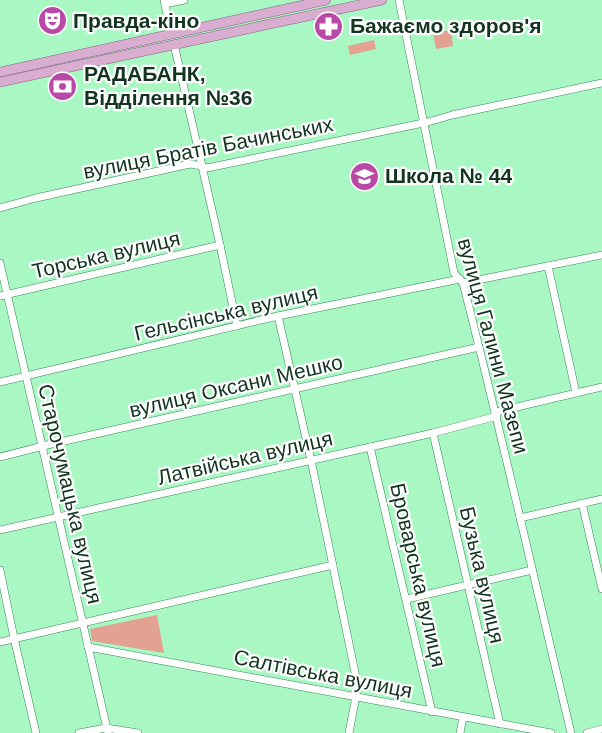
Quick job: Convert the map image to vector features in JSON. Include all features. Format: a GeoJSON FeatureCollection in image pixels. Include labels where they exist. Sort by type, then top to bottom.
{"type":"FeatureCollection","features":[{"type":"Feature","properties":{"kind":"main road"},"geometry":{"type":"LineString","coordinates":[[0,72],[327,0]]}},
{"type":"Feature","properties":{"kind":"main road"},"geometry":{"type":"LineString","coordinates":[[0,82],[382,0]]}},
{"type":"Feature","properties":{"kind":"street"},"geometry":{"type":"LineString","coordinates":[[171,34],[164,2],[183,0]]}},
{"type":"Feature","properties":{"kind":"street","name":"вулиця Галини Мазепи"},"geometry":{"type":"LineString","coordinates":[[399,0],[454,273],[462,281],[479,347],[571,733]]}},
{"type":"Feature","properties":{"kind":"street"},"geometry":{"type":"LineString","coordinates":[[174,44],[237,326]]}},
{"type":"Feature","properties":{"kind":"street","name":"вулиця Братів Бачинських"},"geometry":{"type":"LineString","coordinates":[[0,208],[190,164],[207,168],[602,83]]}},
{"type":"Feature","properties":{"kind":"street","name":"Торська вулиця"},"geometry":{"type":"LineString","coordinates":[[4,295],[220,245]]}},
{"type":"Feature","properties":{"kind":"street","name":"Гельсінська вулиця"},"geometry":{"type":"LineString","coordinates":[[0,382],[278,316],[602,255]]}},
{"type":"Feature","properties":{"kind":"street","name":"Старочумацька вулиця"},"geometry":{"type":"LineString","coordinates":[[0,263],[4,295],[26,376],[107,730]]}},
{"type":"Feature","properties":{"kind":"street"},"geometry":{"type":"LineString","coordinates":[[548,266],[576,393]]}},
{"type":"Feature","properties":{"kind":"street"},"geometry":{"type":"LineString","coordinates":[[278,316],[311,460],[357,682],[349,733]]}},
{"type":"Feature","properties":{"kind":"street","name":"вулиця Оксани Мешко"},"geometry":{"type":"LineString","coordinates":[[0,457],[479,347]]}},
{"type":"Feature","properties":{"kind":"street","name":"Латвійська вулиця"},"geometry":{"type":"LineString","coordinates":[[0,530],[433,433],[602,387]]}},
{"type":"Feature","properties":{"kind":"street","name":"Бузька вулиця"},"geometry":{"type":"LineString","coordinates":[[433,433],[500,724]]}},
{"type":"Feature","properties":{"kind":"street","name":"Броварська вулиця"},"geometry":{"type":"LineString","coordinates":[[370,447],[432,712]]}},
{"type":"Feature","properties":{"kind":"street"},"geometry":{"type":"LineString","coordinates":[[520,518],[602,499]]}},
{"type":"Feature","properties":{"kind":"street"},"geometry":{"type":"LineString","coordinates":[[582,503],[602,589]]}},
{"type":"Feature","properties":{"kind":"street"},"geometry":{"type":"LineString","coordinates":[[0,642],[333,564]]}},
{"type":"Feature","properties":{"kind":"street"},"geometry":{"type":"LineString","coordinates":[[0,570],[36,733]]}},
{"type":"Feature","properties":{"kind":"street"},"geometry":{"type":"LineString","coordinates":[[406,599],[532,570]]}},
{"type":"Feature","properties":{"kind":"street","name":"Салтівська вулиця"},"geometry":{"type":"LineString","coordinates":[[88,647],[551,733]]}},
{"type":"Feature","properties":{"kind":"street"},"geometry":{"type":"LineString","coordinates":[[460,733],[463,717]]}},
{"type":"Feature","properties":{"kind":"street"},"geometry":{"type":"LineString","coordinates":[[587,733],[602,729]]}},
{"type":"Feature","properties":{"kind":"street"},"geometry":{"type":"LineString","coordinates":[[79,733],[107,730],[138,733]]}},
{"type":"Feature","properties":{"kind":"shaded area"},"geometry":{"type":"Polygon","coordinates":[[[451,30],[453,46],[436,49],[433,33],[451,30]]]}},
{"type":"Feature","properties":{"kind":"shaded area"},"geometry":{"type":"Polygon","coordinates":[[[374,40],[376,49],[350,55],[348,46],[374,40]]]}},
{"type":"Feature","properties":{"kind":"shaded area"},"geometry":{"type":"Polygon","coordinates":[[[157,615],[164,653],[92,641],[90,629],[157,615]]]}},
{"type":"Feature","properties":{"kind":"place","name":"Правда-кіно"},"geometry":{"type":"Point","coordinates":[52,21]}},
{"type":"Feature","properties":{"kind":"place","name":"Бажаємо здоров'я"},"geometry":{"type":"Point","coordinates":[329,26]}},
{"type":"Feature","properties":{"kind":"place","name":"РАДАБАНК, Відділення №36"},"geometry":{"type":"Point","coordinates":[63,86]}},
{"type":"Feature","properties":{"kind":"place","name":"Школа № 44"},"geometry":{"type":"Point","coordinates":[364,176]}}]}
